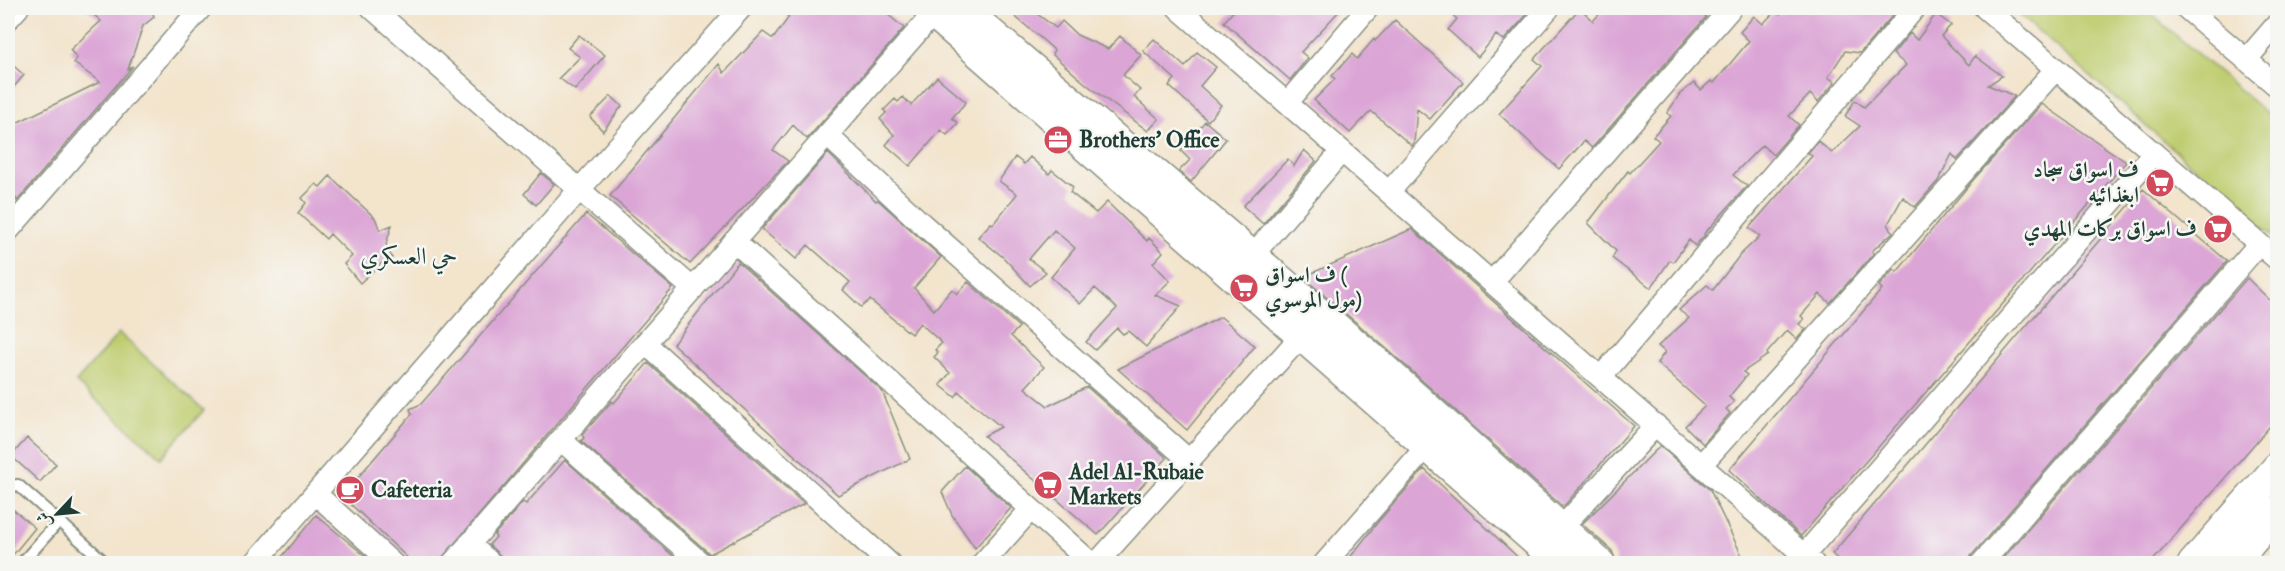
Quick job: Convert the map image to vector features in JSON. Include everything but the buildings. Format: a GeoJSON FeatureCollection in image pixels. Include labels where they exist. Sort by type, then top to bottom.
{"type":"FeatureCollection","features":[{"type":"Feature","properties":{"kind":"street"},"geometry":{"type":"LineString","coordinates":[[8,20],[18,8]]}},
{"type":"Feature","properties":{"kind":"street"},"geometry":{"type":"LineString","coordinates":[[11,220],[201,8]]}},
{"type":"Feature","properties":{"kind":"street"},"geometry":{"type":"LineString","coordinates":[[372,8],[693,289]]}},
{"type":"Feature","properties":{"kind":"street"},"geometry":{"type":"LineString","coordinates":[[254,564],[579,190],[741,8]]}},
{"type":"Feature","properties":{"kind":"street"},"geometry":{"type":"LineString","coordinates":[[1287,103],[1368,8]]}},
{"type":"Feature","properties":{"kind":"street"},"geometry":{"type":"LineString","coordinates":[[1389,192],[1549,8]]}},
{"type":"Feature","properties":{"kind":"street"},"geometry":{"type":"LineString","coordinates":[[1492,282],[1731,8]]}},
{"type":"Feature","properties":{"kind":"street"},"geometry":{"type":"LineString","coordinates":[[1601,377],[1915,8]]}},
{"type":"Feature","properties":{"kind":"street"},"geometry":{"type":"LineString","coordinates":[[1985,8],[2277,260]]}},
{"type":"Feature","properties":{"kind":"street"},"geometry":{"type":"LineString","coordinates":[[2186,8],[2277,87]]}},
{"type":"Feature","properties":{"kind":"street"},"geometry":{"type":"LineString","coordinates":[[452,564],[827,135],[941,9],[1197,227],[1302,335],[1562,564]]}},
{"type":"Feature","properties":{"kind":"street"},"geometry":{"type":"LineString","coordinates":[[1184,9],[1287,103],[1809,559],[2154,153]]}},
{"type":"Feature","properties":{"kind":"street"},"geometry":{"type":"LineString","coordinates":[[2246,60],[2277,23]]}},
{"type":"Feature","properties":{"kind":"street"},"geometry":{"type":"LineString","coordinates":[[1701,465],[2056,69]]}},
{"type":"Feature","properties":{"kind":"street"},"geometry":{"type":"LineString","coordinates":[[827,135],[919,221],[1190,461]]}},
{"type":"Feature","properties":{"kind":"street"},"geometry":{"type":"LineString","coordinates":[[1252,256],[1342,151]]}},
{"type":"Feature","properties":{"kind":"street"},"geometry":{"type":"LineString","coordinates":[[1197,227],[1252,256],[1376,362],[1600,564]]}},
{"type":"Feature","properties":{"kind":"street"},"geometry":{"type":"LineString","coordinates":[[734,242],[1094,564],[1190,461],[1302,335]]}},
{"type":"Feature","properties":{"kind":"street"},"geometry":{"type":"LineString","coordinates":[[1981,564],[2259,244]]}},
{"type":"Feature","properties":{"kind":"street"},"geometry":{"type":"LineString","coordinates":[[645,343],[890,564]]}},
{"type":"Feature","properties":{"kind":"street"},"geometry":{"type":"LineString","coordinates":[[1561,528],[1656,425]]}},
{"type":"Feature","properties":{"kind":"street"},"geometry":{"type":"LineString","coordinates":[[561,440],[702,564]]}},
{"type":"Feature","properties":{"kind":"street"},"geometry":{"type":"LineString","coordinates":[[1324,564],[1428,445]]}},
{"type":"Feature","properties":{"kind":"street"},"geometry":{"type":"LineString","coordinates":[[2193,564],[2277,467]]}},
{"type":"Feature","properties":{"kind":"street"},"geometry":{"type":"LineString","coordinates":[[316,494],[393,564]]}},
{"type":"Feature","properties":{"kind":"street"},"geometry":{"type":"LineString","coordinates":[[982,564],[1031,509]]}},
{"type":"Feature","properties":{"kind":"street"},"geometry":{"type":"LineString","coordinates":[[2232,564],[2277,511]]}},
{"type":"Feature","properties":{"kind":"street"},"geometry":{"type":"LineString","coordinates":[[470,544],[492,564]]}},
{"type":"Feature","properties":{"kind":"lane"},"geometry":{"type":"LineString","coordinates":[[8,486],[18,485],[107,564]]}},
{"type":"Feature","properties":{"kind":"lane"},"geometry":{"type":"LineString","coordinates":[[21,564],[58,521]]}},
{"type":"Feature","properties":{"kind":"green space"},"geometry":{"type":"Polygon","coordinates":[[[2012,8],[2144,8],[2277,122],[2277,240],[2012,8]]]}},
{"type":"Feature","properties":{"kind":"green space"},"geometry":{"type":"Polygon","coordinates":[[[119,333],[204,410],[161,458],[76,382],[119,333]]]}},
{"type":"Feature","properties":{"kind":"place","name":"Brothers' Office"},"geometry":{"type":"Point","coordinates":[1058,140]}},
{"type":"Feature","properties":{"kind":"place","name":"ف اسواق سجاد ابغذائيه"},"geometry":{"type":"Point","coordinates":[2160,183]}},
{"type":"Feature","properties":{"kind":"place","name":"ف اسواق بركات المهدي"},"geometry":{"type":"Point","coordinates":[2218,229]}},
{"type":"Feature","properties":{"kind":"place","name":"ف اسواق ( مول الموسوي)"},"geometry":{"type":"Point","coordinates":[1244,288]}},
{"type":"Feature","properties":{"kind":"place","name":"Adel Al-Rubaie Markets"},"geometry":{"type":"Point","coordinates":[1048,485]}},
{"type":"Feature","properties":{"kind":"place","name":"Cafeteria"},"geometry":{"type":"Point","coordinates":[350,490]}},
{"type":"Feature","properties":{"kind":"district","name":"حي العسكري"},"geometry":{"type":"Point","coordinates":[409,256]}}]}
